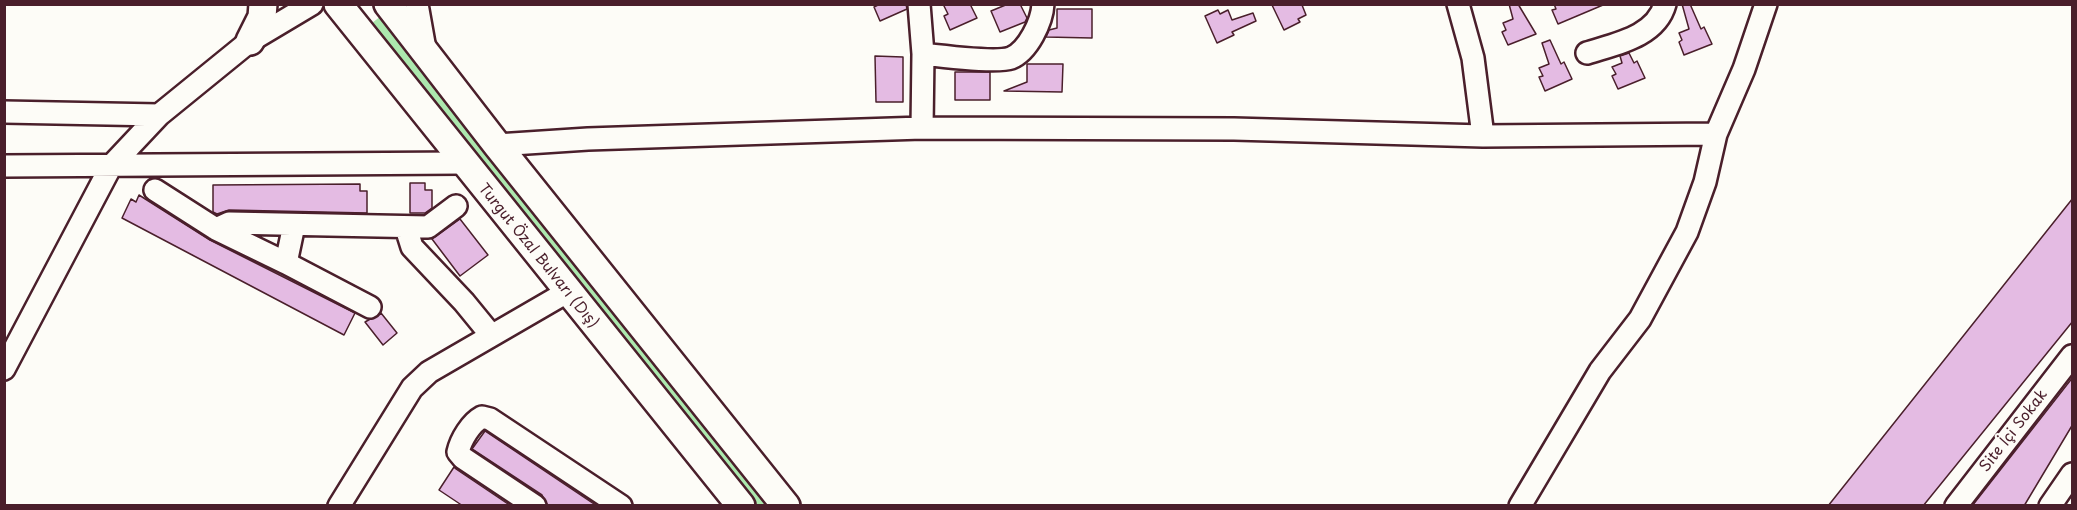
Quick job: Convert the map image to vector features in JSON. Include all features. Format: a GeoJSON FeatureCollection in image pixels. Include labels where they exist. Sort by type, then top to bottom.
{"type":"FeatureCollection","features":[{"type":"Feature","properties":{"kind":"main road"},"geometry":{"type":"LineString","coordinates":[[250,40],[262,17],[263,4]]}},
{"type":"Feature","properties":{"kind":"main road","name":"Turgut Özal Bulvarı (Dış)"},"geometry":{"type":"LineString","coordinates":[[338,4],[463,163],[741,506]]}},
{"type":"Feature","properties":{"kind":"main road"},"geometry":{"type":"LineString","coordinates":[[388,4],[497,145],[786,506]]}},
{"type":"Feature","properties":{"kind":"street"},"geometry":{"type":"LineString","coordinates":[[4,369],[111,166],[159,115],[250,40],[312,4]]}},
{"type":"Feature","properties":{"kind":"street"},"geometry":{"type":"LineString","coordinates":[[417,4],[426,53]]}},
{"type":"Feature","properties":{"kind":"street"},"geometry":{"type":"LineString","coordinates":[[919,4],[923,54],[922,128]]}},
{"type":"Feature","properties":{"kind":"street"},"geometry":{"type":"LineString","coordinates":[[923,54],[963,58],[1010,58],[1030,42],[1043,4]]}},
{"type":"Feature","properties":{"kind":"street"},"geometry":{"type":"LineString","coordinates":[[1458,4],[1473,58],[1483,136]]}},
{"type":"Feature","properties":{"kind":"street"},"geometry":{"type":"LineString","coordinates":[[1587,53],[1634,39],[1662,16],[1665,4]]}},
{"type":"Feature","properties":{"kind":"street"},"geometry":{"type":"LineString","coordinates":[[1520,506],[1600,371],[1640,319],[1687,232],[1705,182],[1716,134],[1744,69],[1766,4]]}},
{"type":"Feature","properties":{"kind":"street"},"geometry":{"type":"LineString","coordinates":[[4,112],[159,115]]}},
{"type":"Feature","properties":{"kind":"street"},"geometry":{"type":"LineString","coordinates":[[497,145],[588,139],[922,128],[1234,129],[1483,136],[1716,134]]}},
{"type":"Feature","properties":{"kind":"street"},"geometry":{"type":"LineString","coordinates":[[4,166],[463,163]]}},
{"type":"Feature","properties":{"kind":"street"},"geometry":{"type":"LineString","coordinates":[[155,190],[216,229],[370,307]]}},
{"type":"Feature","properties":{"kind":"street"},"geometry":{"type":"LineString","coordinates":[[216,229],[229,223],[428,227],[456,206]]}},
{"type":"Feature","properties":{"kind":"street"},"geometry":{"type":"LineString","coordinates":[[286,263],[294,225]]}},
{"type":"Feature","properties":{"kind":"street"},"geometry":{"type":"LineString","coordinates":[[406,228],[412,247],[464,302],[491,335]]}},
{"type":"Feature","properties":{"kind":"street"},"geometry":{"type":"LineString","coordinates":[[339,506],[412,388],[429,372],[567,292]]}},
{"type":"Feature","properties":{"kind":"street","name":"Site İçi Sokak"},"geometry":{"type":"LineString","coordinates":[[1956,506],[2073,356]]}},
{"type":"Feature","properties":{"kind":"street"},"geometry":{"type":"LineString","coordinates":[[535,506],[463,458],[458,452],[460,444],[476,421],[482,417],[490,419],[612,503]]}},
{"type":"Feature","properties":{"kind":"street"},"geometry":{"type":"LineString","coordinates":[[2050,506],[2073,474]]}},
{"type":"Feature","properties":{"kind":"green space"},"geometry":{"type":"Polygon","coordinates":[[[381,16],[442,97],[469,125],[774,505],[758,505],[372,23],[381,16]]]}},
{"type":"Feature","properties":{"kind":"building"},"geometry":{"type":"Polygon","coordinates":[[[880,4],[906,4],[907,9],[880,21],[874,7],[880,4]]]}},
{"type":"Feature","properties":{"kind":"building"},"geometry":{"type":"Polygon","coordinates":[[[943,4],[970,4],[977,18],[950,30],[944,16],[948,14],[943,4]]]}},
{"type":"Feature","properties":{"kind":"building"},"geometry":{"type":"Polygon","coordinates":[[[1008,4],[1020,4],[1027,18],[1025,22],[1000,32],[991,11],[1008,4]]]}},
{"type":"Feature","properties":{"kind":"building"},"geometry":{"type":"Polygon","coordinates":[[[1509,4],[1518,4],[1536,34],[1508,45],[1502,32],[1506,30],[1503,23],[1513,19],[1509,4]]]}},
{"type":"Feature","properties":{"kind":"building"},"geometry":{"type":"Polygon","coordinates":[[[1554,4],[1603,5],[1558,24],[1552,10],[1556,9],[1554,4]]]}},
{"type":"Feature","properties":{"kind":"building"},"geometry":{"type":"Polygon","coordinates":[[[1682,4],[1690,4],[1701,29],[1704,27],[1712,44],[1684,55],[1679,42],[1682,40],[1679,33],[1689,29],[1682,4]]]}},
{"type":"Feature","properties":{"kind":"building"},"geometry":{"type":"Polygon","coordinates":[[[1272,5],[1302,5],[1306,15],[1298,19],[1300,22],[1284,30],[1272,5]]]}},
{"type":"Feature","properties":{"kind":"building"},"geometry":{"type":"Polygon","coordinates":[[[1057,9],[1092,9],[1092,38],[1046,37],[1049,30],[1057,28],[1057,9]]]}},
{"type":"Feature","properties":{"kind":"building"},"geometry":{"type":"Polygon","coordinates":[[[1218,10],[1220,14],[1228,10],[1232,20],[1253,13],[1256,21],[1232,32],[1234,35],[1217,43],[1205,16],[1218,10]]]}},
{"type":"Feature","properties":{"kind":"building"},"geometry":{"type":"Polygon","coordinates":[[[1550,40],[1561,64],[1564,62],[1572,79],[1545,91],[1539,77],[1543,76],[1539,68],[1549,64],[1542,43],[1550,40]]]}},
{"type":"Feature","properties":{"kind":"building"},"geometry":{"type":"Polygon","coordinates":[[[1629,53],[1634,63],[1637,61],[1645,78],[1618,89],[1612,76],[1616,74],[1612,67],[1622,63],[1620,56],[1629,53]]]}},
{"type":"Feature","properties":{"kind":"building"},"geometry":{"type":"Polygon","coordinates":[[[875,56],[903,57],[903,102],[876,102],[875,56]]]}},
{"type":"Feature","properties":{"kind":"building"},"geometry":{"type":"Polygon","coordinates":[[[1027,64],[1063,64],[1062,92],[1004,91],[1027,82],[1027,64]]]}},
{"type":"Feature","properties":{"kind":"building"},"geometry":{"type":"Polygon","coordinates":[[[955,72],[990,72],[990,100],[955,100],[955,72]]]}},
{"type":"Feature","properties":{"kind":"building"},"geometry":{"type":"Polygon","coordinates":[[[410,183],[425,183],[425,190],[432,190],[432,208],[425,213],[410,213],[410,183]]]}},
{"type":"Feature","properties":{"kind":"building"},"geometry":{"type":"Polygon","coordinates":[[[360,184],[360,191],[367,191],[367,213],[229,210],[217,214],[213,212],[213,185],[360,184]]]}},
{"type":"Feature","properties":{"kind":"building"},"geometry":{"type":"Polygon","coordinates":[[[139,195],[210,240],[355,313],[344,335],[122,218],[131,199],[136,202],[139,195]]]}},
{"type":"Feature","properties":{"kind":"building"},"geometry":{"type":"Polygon","coordinates":[[[2073,198],[2073,321],[1923,506],[1828,506],[2073,198]]]}},
{"type":"Feature","properties":{"kind":"building"},"geometry":{"type":"Polygon","coordinates":[[[460,219],[488,255],[460,276],[432,239],[460,219]]]}},
{"type":"Feature","properties":{"kind":"building"},"geometry":{"type":"Polygon","coordinates":[[[381,313],[397,333],[383,345],[365,322],[381,313]]]}},
{"type":"Feature","properties":{"kind":"building"},"geometry":{"type":"Polygon","coordinates":[[[2073,377],[2073,424],[2024,506],[1972,506],[2073,377]]]}},
{"type":"Feature","properties":{"kind":"building"},"geometry":{"type":"Polygon","coordinates":[[[485,431],[597,506],[548,506],[542,495],[472,449],[485,431]]]}},
{"type":"Feature","properties":{"kind":"building"},"geometry":{"type":"Polygon","coordinates":[[[454,467],[511,506],[463,506],[439,490],[454,467]]]}}]}
